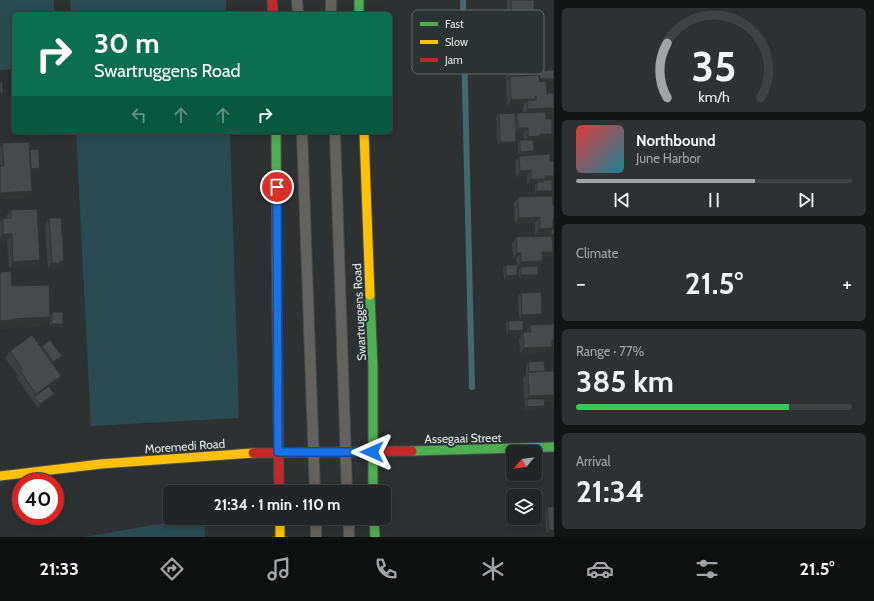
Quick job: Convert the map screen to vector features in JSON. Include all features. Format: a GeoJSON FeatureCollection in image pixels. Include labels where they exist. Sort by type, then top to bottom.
{"type":"FeatureCollection","features":[{"type":"Feature","properties":{"kind":"main road"},"geometry":{"type":"LineString","coordinates":[[272,0],[273,12]]}},
{"type":"Feature","properties":{"kind":"main road"},"geometry":{"type":"LineString","coordinates":[[359,0],[359,12]]}},
{"type":"Feature","properties":{"kind":"main road"},"geometry":{"type":"LineString","coordinates":[[276,134],[279,485]]}},
{"type":"Feature","properties":{"kind":"main road","name":"Swartruggens Road"},"geometry":{"type":"LineString","coordinates":[[364,134],[373,368],[373,485]]}},
{"type":"Feature","properties":{"kind":"main road","name":"Assegaai Street"},"geometry":{"type":"LineString","coordinates":[[372,452],[554,447]]}},
{"type":"Feature","properties":{"kind":"main road","name":"Moremedi Road"},"geometry":{"type":"LineString","coordinates":[[0,476],[101,464],[278,452],[372,452]]}},
{"type":"Feature","properties":{"kind":"main road"},"geometry":{"type":"LineString","coordinates":[[280,525],[280,537]]}},
{"type":"Feature","properties":{"kind":"main road"},"geometry":{"type":"LineString","coordinates":[[374,525],[375,537]]}},
{"type":"Feature","properties":{"kind":"lane"},"geometry":{"type":"LineString","coordinates":[[297,0],[298,12]]}},
{"type":"Feature","properties":{"kind":"lane"},"geometry":{"type":"LineString","coordinates":[[331,0],[331,12]]}},
{"type":"Feature","properties":{"kind":"lane"},"geometry":{"type":"LineString","coordinates":[[302,134],[315,485]]}},
{"type":"Feature","properties":{"kind":"lane"},"geometry":{"type":"LineString","coordinates":[[335,134],[348,485]]}},
{"type":"Feature","properties":{"kind":"lane"},"geometry":{"type":"LineString","coordinates":[[316,525],[316,537]]}},
{"type":"Feature","properties":{"kind":"lane"},"geometry":{"type":"LineString","coordinates":[[349,525],[349,537]]}},
{"type":"Feature","properties":{"kind":"shaded area"},"geometry":{"type":"Polygon","coordinates":[[[0,0],[54,0],[54,12],[12,12],[12,69],[0,70],[0,0]]]}},
{"type":"Feature","properties":{"kind":"shaded area"},"geometry":{"type":"Polygon","coordinates":[[[70,0],[226,0],[226,12],[71,12],[70,0]]]}},
{"type":"Feature","properties":{"kind":"shaded area"},"geometry":{"type":"Polygon","coordinates":[[[76,134],[230,134],[239,418],[91,426],[76,134]]]}},
{"type":"Feature","properties":{"kind":"shaded area"},"geometry":{"type":"Polygon","coordinates":[[[163,523],[163,525],[204,525],[205,537],[84,537],[163,523]]]}},
{"type":"Feature","properties":{"kind":"building"},"geometry":{"type":"Polygon","coordinates":[[[511,0],[534,0],[534,10],[511,10],[511,0]]]}},
{"type":"Feature","properties":{"kind":"building"},"geometry":{"type":"Polygon","coordinates":[[[554,70],[554,79],[540,79],[538,74],[544,74],[544,71],[554,70]]]}},
{"type":"Feature","properties":{"kind":"building"},"geometry":{"type":"Polygon","coordinates":[[[508,74],[527,74],[527,76],[510,76],[508,79],[508,74]]]}},
{"type":"Feature","properties":{"kind":"building"},"geometry":{"type":"Polygon","coordinates":[[[539,75],[540,82],[546,81],[547,95],[548,93],[554,93],[554,108],[528,109],[527,101],[536,100],[536,96],[535,99],[511,100],[510,76],[539,75]]]}},
{"type":"Feature","properties":{"kind":"building"},"geometry":{"type":"Polygon","coordinates":[[[2,82],[3,93],[0,93],[0,83],[2,82]]]}},
{"type":"Feature","properties":{"kind":"building"},"geometry":{"type":"Polygon","coordinates":[[[546,112],[546,119],[552,119],[552,134],[540,134],[540,136],[528,137],[528,128],[518,128],[517,113],[546,112]]]}},
{"type":"Feature","properties":{"kind":"building"},"geometry":{"type":"Polygon","coordinates":[[[515,113],[516,142],[500,142],[499,114],[515,113]]]}},
{"type":"Feature","properties":{"kind":"building"},"geometry":{"type":"Polygon","coordinates":[[[520,140],[533,140],[534,151],[520,152],[520,140]]]}},
{"type":"Feature","properties":{"kind":"building"},"geometry":{"type":"Polygon","coordinates":[[[29,142],[32,191],[0,193],[0,166],[4,166],[2,143],[29,142]]]}},
{"type":"Feature","properties":{"kind":"building"},"geometry":{"type":"Polygon","coordinates":[[[38,149],[40,168],[31,169],[30,150],[38,149]]]}},
{"type":"Feature","properties":{"kind":"building"},"geometry":{"type":"Polygon","coordinates":[[[550,154],[550,162],[554,161],[554,176],[545,176],[545,179],[531,179],[531,170],[520,171],[519,156],[550,154]]]}},
{"type":"Feature","properties":{"kind":"building"},"geometry":{"type":"Polygon","coordinates":[[[544,180],[552,180],[552,191],[537,191],[537,182],[543,182],[544,180]]]}},
{"type":"Feature","properties":{"kind":"building"},"geometry":{"type":"Polygon","coordinates":[[[552,196],[554,205],[553,228],[540,229],[540,217],[519,218],[518,197],[552,196]]]}},
{"type":"Feature","properties":{"kind":"building"},"geometry":{"type":"Polygon","coordinates":[[[37,209],[40,260],[13,262],[12,234],[3,234],[3,218],[11,218],[11,210],[37,209]]]}},
{"type":"Feature","properties":{"kind":"building"},"geometry":{"type":"Polygon","coordinates":[[[49,218],[61,218],[64,261],[60,261],[60,263],[52,263],[49,218]]]}},
{"type":"Feature","properties":{"kind":"building"},"geometry":{"type":"Polygon","coordinates":[[[553,222],[554,234],[551,234],[553,228],[553,222]]]}},
{"type":"Feature","properties":{"kind":"building"},"geometry":{"type":"Polygon","coordinates":[[[552,236],[553,252],[542,252],[543,261],[521,262],[521,253],[517,253],[516,237],[552,236]]]}},
{"type":"Feature","properties":{"kind":"building"},"geometry":{"type":"Polygon","coordinates":[[[506,265],[517,265],[517,275],[506,276],[506,265]]]}},
{"type":"Feature","properties":{"kind":"building"},"geometry":{"type":"Polygon","coordinates":[[[538,266],[538,275],[521,275],[521,267],[538,266]]]}},
{"type":"Feature","properties":{"kind":"building"},"geometry":{"type":"Polygon","coordinates":[[[11,271],[12,286],[49,285],[50,317],[0,321],[0,272],[11,271]]]}},
{"type":"Feature","properties":{"kind":"building"},"geometry":{"type":"Polygon","coordinates":[[[541,292],[542,314],[522,315],[521,293],[541,292]]]}},
{"type":"Feature","properties":{"kind":"building"},"geometry":{"type":"Polygon","coordinates":[[[52,312],[63,312],[63,324],[52,324],[52,312]]]}},
{"type":"Feature","properties":{"kind":"building"},"geometry":{"type":"Polygon","coordinates":[[[523,320],[523,330],[509,331],[508,321],[523,320]]]}},
{"type":"Feature","properties":{"kind":"building"},"geometry":{"type":"Polygon","coordinates":[[[554,324],[554,340],[552,340],[552,347],[524,348],[523,332],[531,332],[530,325],[554,324]]]}},
{"type":"Feature","properties":{"kind":"building"},"geometry":{"type":"Polygon","coordinates":[[[32,335],[61,376],[36,394],[20,371],[22,369],[10,351],[32,335]]]}},
{"type":"Feature","properties":{"kind":"building"},"geometry":{"type":"Polygon","coordinates":[[[50,340],[62,356],[53,362],[42,346],[50,340]]]}},
{"type":"Feature","properties":{"kind":"building"},"geometry":{"type":"Polygon","coordinates":[[[544,361],[545,371],[529,372],[528,362],[544,361]]]}},
{"type":"Feature","properties":{"kind":"building"},"geometry":{"type":"Polygon","coordinates":[[[554,371],[554,395],[529,396],[528,372],[554,371]]]}},
{"type":"Feature","properties":{"kind":"building"},"geometry":{"type":"Polygon","coordinates":[[[49,386],[54,394],[40,404],[34,397],[49,386]]]}},
{"type":"Feature","properties":{"kind":"building"},"geometry":{"type":"Polygon","coordinates":[[[527,399],[544,399],[545,406],[527,407],[527,399]]]}},
{"type":"Feature","properties":{"kind":"building"},"geometry":{"type":"Polygon","coordinates":[[[547,507],[554,507],[554,530],[549,530],[547,507]]]}},
{"type":"Feature","properties":{"kind":"waterway"},"geometry":{"type":"LineString","coordinates":[[463,0],[463,10]]}},
{"type":"Feature","properties":{"kind":"waterway"},"geometry":{"type":"LineString","coordinates":[[465,74],[472,387]]}},
{"type":"Feature","properties":{"kind":"traffic: fast"},"geometry":{"type":"LineString","coordinates":[[359,0],[359,12]]}},
{"type":"Feature","properties":{"kind":"traffic: fast"},"geometry":{"type":"LineString","coordinates":[[276,134],[277,310]]}},
{"type":"Feature","properties":{"kind":"traffic: fast"},"geometry":{"type":"LineString","coordinates":[[370,295],[373,368],[373,485]]}},
{"type":"Feature","properties":{"kind":"traffic: fast"},"geometry":{"type":"LineString","coordinates":[[412,451],[554,447]]}},
{"type":"Feature","properties":{"kind":"traffic: fast"},"geometry":{"type":"LineString","coordinates":[[374,525],[375,537]]}},
{"type":"Feature","properties":{"kind":"traffic: slow"},"geometry":{"type":"LineString","coordinates":[[364,134],[370,295]]}},
{"type":"Feature","properties":{"kind":"traffic: slow"},"geometry":{"type":"LineString","coordinates":[[0,476],[101,464],[253,453]]}},
{"type":"Feature","properties":{"kind":"traffic: slow"},"geometry":{"type":"LineString","coordinates":[[280,525],[280,537]]}},
{"type":"Feature","properties":{"kind":"traffic: jam"},"geometry":{"type":"LineString","coordinates":[[272,0],[273,12]]}},
{"type":"Feature","properties":{"kind":"traffic: jam"},"geometry":{"type":"LineString","coordinates":[[277,310],[279,485]]}},
{"type":"Feature","properties":{"kind":"traffic: jam"},"geometry":{"type":"LineString","coordinates":[[253,453],[412,451]]}},
{"type":"Feature","properties":{"kind":"route"},"geometry":{"type":"LineString","coordinates":[[277,187],[278,452],[372,452]]}}]}
